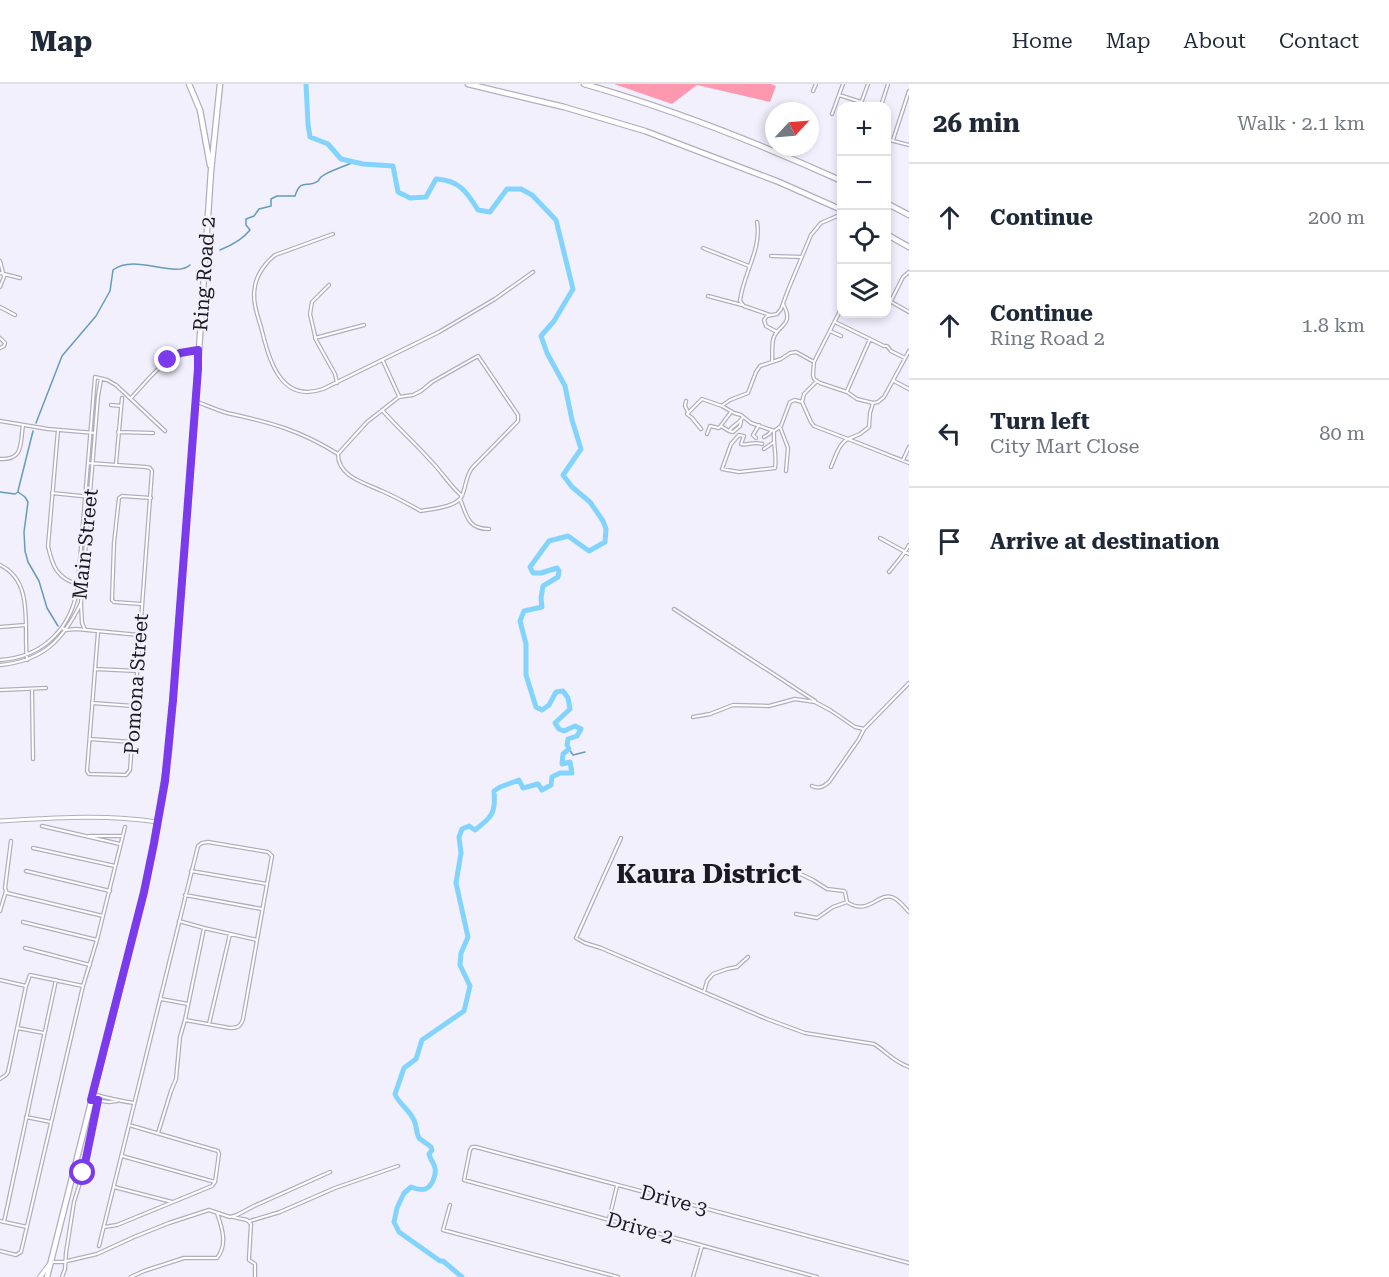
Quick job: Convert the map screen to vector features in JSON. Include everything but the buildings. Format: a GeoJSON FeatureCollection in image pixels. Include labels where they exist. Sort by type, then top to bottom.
{"type":"FeatureCollection","features":[{"type":"Feature","properties":{"kind":"main road"},"geometry":{"type":"LineString","coordinates":[[189,84],[200,110],[211,171]]}},
{"type":"Feature","properties":{"kind":"main road","name":"Ring Road 2"},"geometry":{"type":"LineString","coordinates":[[47,1277],[144,892],[165,781],[172,721],[211,171],[220,84]]}},
{"type":"Feature","properties":{"kind":"main road"},"geometry":{"type":"LineString","coordinates":[[468,84],[564,106],[645,131],[779,182],[838,210]]}},
{"type":"Feature","properties":{"kind":"main road"},"geometry":{"type":"LineString","coordinates":[[584,84],[697,121],[837,177]]}},
{"type":"Feature","properties":{"kind":"main road"},"geometry":{"type":"LineString","coordinates":[[204,130],[215,132]]}},
{"type":"Feature","properties":{"kind":"main road"},"geometry":{"type":"LineString","coordinates":[[891,206],[909,215]]}},
{"type":"Feature","properties":{"kind":"main road"},"geometry":{"type":"LineString","coordinates":[[891,237],[909,247]]}},
{"type":"Feature","properties":{"kind":"main road"},"geometry":{"type":"LineString","coordinates":[[40,1277],[51,1262]]}},
{"type":"Feature","properties":{"kind":"street"},"geometry":{"type":"LineString","coordinates":[[813,91],[816,84]]}},
{"type":"Feature","properties":{"kind":"street"},"geometry":{"type":"LineString","coordinates":[[832,114],[843,84]]}},
{"type":"Feature","properties":{"kind":"street"},"geometry":{"type":"LineString","coordinates":[[839,95],[861,102],[868,84]]}},
{"type":"Feature","properties":{"kind":"street"},"geometry":{"type":"LineString","coordinates":[[882,102],[888,84]]}},
{"type":"Feature","properties":{"kind":"street"},"geometry":{"type":"LineString","coordinates":[[909,91],[893,140],[909,145]]}},
{"type":"Feature","properties":{"kind":"street"},"geometry":{"type":"LineString","coordinates":[[777,332],[766,326],[764,323],[766,318],[779,312],[811,235],[818,225],[837,215]]}},
{"type":"Feature","properties":{"kind":"street"},"geometry":{"type":"LineString","coordinates":[[742,305],[740,297],[758,243],[757,222]]}},
{"type":"Feature","properties":{"kind":"street"},"geometry":{"type":"LineString","coordinates":[[333,234],[284,251],[270,260],[255,283],[254,302],[270,360],[280,378],[293,390],[316,392],[383,361],[484,306],[533,272]]}},
{"type":"Feature","properties":{"kind":"street"},"geometry":{"type":"LineString","coordinates":[[703,248],[749,266]]}},
{"type":"Feature","properties":{"kind":"street"},"geometry":{"type":"LineString","coordinates":[[771,256],[801,257]]}},
{"type":"Feature","properties":{"kind":"street"},"geometry":{"type":"LineString","coordinates":[[0,261],[4,274],[0,287]]}},
{"type":"Feature","properties":{"kind":"street"},"geometry":{"type":"LineString","coordinates":[[909,272],[903,277],[891,302],[909,312]]}},
{"type":"Feature","properties":{"kind":"street"},"geometry":{"type":"LineString","coordinates":[[0,273],[20,278]]}},
{"type":"Feature","properties":{"kind":"street"},"geometry":{"type":"LineString","coordinates":[[329,285],[314,298],[310,305],[310,314],[315,338],[335,374],[337,383]]}},
{"type":"Feature","properties":{"kind":"street"},"geometry":{"type":"LineString","coordinates":[[708,296],[771,315]]}},
{"type":"Feature","properties":{"kind":"street"},"geometry":{"type":"LineString","coordinates":[[772,362],[773,338],[787,320],[783,304]]}},
{"type":"Feature","properties":{"kind":"street"},"geometry":{"type":"LineString","coordinates":[[0,307],[15,315]]}},
{"type":"Feature","properties":{"kind":"street"},"geometry":{"type":"LineString","coordinates":[[837,318],[814,362],[813,375],[817,381],[873,403],[882,400],[909,351]]}},
{"type":"Feature","properties":{"kind":"street"},"geometry":{"type":"LineString","coordinates":[[835,322],[887,346],[891,351],[906,358]]}},
{"type":"Feature","properties":{"kind":"street"},"geometry":{"type":"LineString","coordinates":[[315,338],[364,325]]}},
{"type":"Feature","properties":{"kind":"street"},"geometry":{"type":"LineString","coordinates":[[831,331],[841,336]]}},
{"type":"Feature","properties":{"kind":"street"},"geometry":{"type":"LineString","coordinates":[[0,338],[5,344],[0,348]]}},
{"type":"Feature","properties":{"kind":"street"},"geometry":{"type":"LineString","coordinates":[[847,392],[870,339]]}},
{"type":"Feature","properties":{"kind":"street"},"geometry":{"type":"LineString","coordinates":[[131,398],[165,363],[180,353],[198,350]]}},
{"type":"Feature","properties":{"kind":"street"},"geometry":{"type":"LineString","coordinates":[[722,406],[730,399],[748,393],[760,366],[793,352],[814,362]]}},
{"type":"Feature","properties":{"kind":"street"},"geometry":{"type":"LineString","coordinates":[[195,401],[307,436],[338,454],[343,470],[352,477],[421,511],[453,504],[461,497],[469,471],[518,421],[518,414],[478,356],[432,382],[421,391],[399,397],[367,422],[338,454]]}},
{"type":"Feature","properties":{"kind":"street"},"geometry":{"type":"LineString","coordinates":[[383,361],[399,397]]}},
{"type":"Feature","properties":{"kind":"street","name":"Main Street"},"geometry":{"type":"LineString","coordinates":[[0,660],[27,654],[46,644],[62,628],[74,603],[78,584],[95,377],[101,379],[81,603],[66,630],[51,646],[27,660],[0,665]]}},
{"type":"Feature","properties":{"kind":"street"},"geometry":{"type":"LineString","coordinates":[[101,379],[116,385],[165,431]]}},
{"type":"Feature","properties":{"kind":"street"},"geometry":{"type":"LineString","coordinates":[[817,381],[804,394],[802,402],[814,426],[909,463]]}},
{"type":"Feature","properties":{"kind":"street"},"geometry":{"type":"LineString","coordinates":[[894,381],[909,389]]}},
{"type":"Feature","properties":{"kind":"street"},"geometry":{"type":"LineString","coordinates":[[93,395],[98,396]]}},
{"type":"Feature","properties":{"kind":"street"},"geometry":{"type":"LineString","coordinates":[[116,464],[122,398]]}},
{"type":"Feature","properties":{"kind":"street"},"geometry":{"type":"LineString","coordinates":[[687,413],[702,399],[722,406],[751,423],[773,431]]}},
{"type":"Feature","properties":{"kind":"street"},"geometry":{"type":"LineString","coordinates":[[764,437],[780,427],[790,402],[795,400],[802,402]]}},
{"type":"Feature","properties":{"kind":"street"},"geometry":{"type":"LineString","coordinates":[[686,401],[684,406],[687,413],[701,429]]}},
{"type":"Feature","properties":{"kind":"street"},"geometry":{"type":"LineString","coordinates":[[831,467],[844,441],[869,427],[873,403]]}},
{"type":"Feature","properties":{"kind":"street"},"geometry":{"type":"LineString","coordinates":[[111,405],[121,406]]}},
{"type":"Feature","properties":{"kind":"street"},"geometry":{"type":"LineString","coordinates":[[382,410],[432,461],[461,497],[466,517],[472,524],[489,529]]}},
{"type":"Feature","properties":{"kind":"street"},"geometry":{"type":"LineString","coordinates":[[682,412],[687,413]]}},
{"type":"Feature","properties":{"kind":"street"},"geometry":{"type":"LineString","coordinates":[[707,434],[710,426],[719,428],[731,412]]}},
{"type":"Feature","properties":{"kind":"street"},"geometry":{"type":"LineString","coordinates":[[92,416],[97,417]]}},
{"type":"Feature","properties":{"kind":"street"},"geometry":{"type":"LineString","coordinates":[[721,426],[733,432],[742,423],[743,417]]}},
{"type":"Feature","properties":{"kind":"street"},"geometry":{"type":"LineString","coordinates":[[0,421],[96,433]]}},
{"type":"Feature","properties":{"kind":"street"},"geometry":{"type":"LineString","coordinates":[[0,459],[12,458],[18,453],[23,425]]}},
{"type":"Feature","properties":{"kind":"street"},"geometry":{"type":"LineString","coordinates":[[756,438],[753,435],[759,425]]}},
{"type":"Feature","properties":{"kind":"street"},"geometry":{"type":"LineString","coordinates":[[780,427],[788,448],[786,471]]}},
{"type":"Feature","properties":{"kind":"street"},"geometry":{"type":"LineString","coordinates":[[58,430],[48,550],[60,575],[78,584]]}},
{"type":"Feature","properties":{"kind":"street"},"geometry":{"type":"LineString","coordinates":[[762,444],[755,442],[743,445],[741,444],[744,436],[740,435],[731,444],[722,469],[739,472],[775,468],[773,431]]}},
{"type":"Feature","properties":{"kind":"street"},"geometry":{"type":"LineString","coordinates":[[118,432],[153,433]]}},
{"type":"Feature","properties":{"kind":"street"},"geometry":{"type":"LineString","coordinates":[[764,449],[774,442]]}},
{"type":"Feature","properties":{"kind":"street"},"geometry":{"type":"LineString","coordinates":[[903,460],[909,447]]}},
{"type":"Feature","properties":{"kind":"street","name":"Pomona Street"},"geometry":{"type":"LineString","coordinates":[[88,463],[146,467],[152,471],[130,770],[127,775],[89,774],[87,769],[98,632]]}},
{"type":"Feature","properties":{"kind":"street"},"geometry":{"type":"LineString","coordinates":[[52,493],[90,497]]}},
{"type":"Feature","properties":{"kind":"street"},"geometry":{"type":"LineString","coordinates":[[142,604],[112,600],[114,543],[119,498],[122,496],[151,498]]}},
{"type":"Feature","properties":{"kind":"street"},"geometry":{"type":"LineString","coordinates":[[880,538],[907,553]]}},
{"type":"Feature","properties":{"kind":"street"},"geometry":{"type":"LineString","coordinates":[[889,572],[907,553],[909,545]]}},
{"type":"Feature","properties":{"kind":"street"},"geometry":{"type":"LineString","coordinates":[[0,565],[12,573],[21,586],[24,598],[27,660]]}},
{"type":"Feature","properties":{"kind":"street"},"geometry":{"type":"LineString","coordinates":[[81,603],[82,623],[85,630]]}},
{"type":"Feature","properties":{"kind":"street"},"geometry":{"type":"LineString","coordinates":[[674,609],[855,727],[864,729]]}},
{"type":"Feature","properties":{"kind":"street"},"geometry":{"type":"LineString","coordinates":[[66,622],[76,629]]}},
{"type":"Feature","properties":{"kind":"street"},"geometry":{"type":"LineString","coordinates":[[0,627],[25,625]]}},
{"type":"Feature","properties":{"kind":"street"},"geometry":{"type":"LineString","coordinates":[[62,628],[139,635]]}},
{"type":"Feature","properties":{"kind":"street"},"geometry":{"type":"LineString","coordinates":[[95,669],[137,671]]}},
{"type":"Feature","properties":{"kind":"street"},"geometry":{"type":"LineString","coordinates":[[812,786],[821,787],[829,782],[864,729],[909,683]]}},
{"type":"Feature","properties":{"kind":"street"},"geometry":{"type":"LineString","coordinates":[[0,690],[46,688]]}},
{"type":"Feature","properties":{"kind":"street"},"geometry":{"type":"LineString","coordinates":[[32,689],[33,759]]}},
{"type":"Feature","properties":{"kind":"street"},"geometry":{"type":"LineString","coordinates":[[693,717],[710,714],[733,705],[769,706],[795,699],[820,704]]}},
{"type":"Feature","properties":{"kind":"street"},"geometry":{"type":"LineString","coordinates":[[92,703],[134,706]]}},
{"type":"Feature","properties":{"kind":"street"},"geometry":{"type":"LineString","coordinates":[[90,739],[132,742]]}},
{"type":"Feature","properties":{"kind":"street"},"geometry":{"type":"LineString","coordinates":[[0,821],[107,817],[158,822]]}},
{"type":"Feature","properties":{"kind":"street"},"geometry":{"type":"LineString","coordinates":[[42,826],[120,844]]}},
{"type":"Feature","properties":{"kind":"street"},"geometry":{"type":"LineString","coordinates":[[0,1251],[19,1254],[21,1252],[83,986],[110,891],[125,827]]}},
{"type":"Feature","properties":{"kind":"street"},"geometry":{"type":"LineString","coordinates":[[85,836],[122,836]]}},
{"type":"Feature","properties":{"kind":"street"},"geometry":{"type":"LineString","coordinates":[[621,838],[576,938],[805,1033],[874,1044],[897,1062],[909,1067]]}},
{"type":"Feature","properties":{"kind":"street"},"geometry":{"type":"LineString","coordinates":[[0,911],[6,891],[11,841]]}},
{"type":"Feature","properties":{"kind":"street"},"geometry":{"type":"LineString","coordinates":[[99,1246],[198,846],[208,842],[268,852],[272,856],[241,1025],[230,1028],[185,1020]]}},
{"type":"Feature","properties":{"kind":"street"},"geometry":{"type":"LineString","coordinates":[[33,848],[115,866]]}},
{"type":"Feature","properties":{"kind":"street"},"geometry":{"type":"LineString","coordinates":[[769,869],[779,872],[794,871],[827,889],[844,891],[847,902],[853,906],[861,907],[885,897],[891,897],[909,912]]}},
{"type":"Feature","properties":{"kind":"street"},"geometry":{"type":"LineString","coordinates":[[26,871],[110,891]]}},
{"type":"Feature","properties":{"kind":"street"},"geometry":{"type":"LineString","coordinates":[[191,871],[267,884]]}},
{"type":"Feature","properties":{"kind":"street"},"geometry":{"type":"LineString","coordinates":[[6,891],[9,894],[103,916]]}},
{"type":"Feature","properties":{"kind":"street"},"geometry":{"type":"LineString","coordinates":[[186,895],[262,909]]}},
{"type":"Feature","properties":{"kind":"street"},"geometry":{"type":"LineString","coordinates":[[796,914],[817,918],[833,907],[847,902]]}},
{"type":"Feature","properties":{"kind":"street"},"geometry":{"type":"LineString","coordinates":[[179,921],[257,940]]}},
{"type":"Feature","properties":{"kind":"street"},"geometry":{"type":"LineString","coordinates":[[23,922],[97,940]]}},
{"type":"Feature","properties":{"kind":"street"},"geometry":{"type":"LineString","coordinates":[[158,1133],[176,1079],[180,1037],[204,928]]}},
{"type":"Feature","properties":{"kind":"street"},"geometry":{"type":"LineString","coordinates":[[209,1024],[230,934]]}},
{"type":"Feature","properties":{"kind":"street"},"geometry":{"type":"LineString","coordinates":[[25,948],[90,965]]}},
{"type":"Feature","properties":{"kind":"street"},"geometry":{"type":"LineString","coordinates":[[704,992],[707,981],[713,974],[737,967],[748,957]]}},
{"type":"Feature","properties":{"kind":"street"},"geometry":{"type":"LineString","coordinates":[[0,1079],[8,1072],[29,976],[31,974],[83,986]]}},
{"type":"Feature","properties":{"kind":"street"},"geometry":{"type":"LineString","coordinates":[[27,1227],[2,1222],[56,980]]}},
{"type":"Feature","properties":{"kind":"street"},"geometry":{"type":"LineString","coordinates":[[0,981],[26,986]]}},
{"type":"Feature","properties":{"kind":"street"},"geometry":{"type":"LineString","coordinates":[[161,999],[188,1004]]}},
{"type":"Feature","properties":{"kind":"street"},"geometry":{"type":"LineString","coordinates":[[17,1028],[44,1034]]}},
{"type":"Feature","properties":{"kind":"street"},"geometry":{"type":"LineString","coordinates":[[91,1097],[109,1102],[134,1103]]}},
{"type":"Feature","properties":{"kind":"street"},"geometry":{"type":"LineString","coordinates":[[91,1097],[111,1098],[117,1101]]}},
{"type":"Feature","properties":{"kind":"street"},"geometry":{"type":"LineString","coordinates":[[62,1277],[74,1202],[83,1173],[98,1100]]}},
{"type":"Feature","properties":{"kind":"street"},"geometry":{"type":"LineString","coordinates":[[26,1117],[51,1122]]}},
{"type":"Feature","properties":{"kind":"street"},"geometry":{"type":"LineString","coordinates":[[104,1227],[117,1225],[211,1186],[214,1182],[218,1151],[129,1125]]}},
{"type":"Feature","properties":{"kind":"street","name":"Drive 3"},"geometry":{"type":"LineString","coordinates":[[463,1179],[470,1150],[474,1147],[909,1263]]}},
{"type":"Feature","properties":{"kind":"street"},"geometry":{"type":"LineString","coordinates":[[121,1156],[214,1182]]}},
{"type":"Feature","properties":{"kind":"street"},"geometry":{"type":"LineString","coordinates":[[51,1262],[66,1262],[97,1254],[134,1237],[209,1210],[250,1221],[280,1212],[335,1188],[398,1166]]}},
{"type":"Feature","properties":{"kind":"street"},"geometry":{"type":"LineString","coordinates":[[230,1217],[330,1172]]}},
{"type":"Feature","properties":{"kind":"street","name":"Drive 2"},"geometry":{"type":"LineString","coordinates":[[463,1179],[818,1277]]}},
{"type":"Feature","properties":{"kind":"street"},"geometry":{"type":"LineString","coordinates":[[609,1219],[617,1185]]}},
{"type":"Feature","properties":{"kind":"street"},"geometry":{"type":"LineString","coordinates":[[114,1186],[172,1202]]}},
{"type":"Feature","properties":{"kind":"street"},"geometry":{"type":"LineString","coordinates":[[450,1205],[443,1230],[618,1277]]}},
{"type":"Feature","properties":{"kind":"street"},"geometry":{"type":"LineString","coordinates":[[131,1277],[184,1258],[217,1258],[221,1253],[224,1234],[218,1213]]}},
{"type":"Feature","properties":{"kind":"street"},"geometry":{"type":"LineString","coordinates":[[250,1221],[249,1260],[255,1264],[255,1277]]}},
{"type":"Feature","properties":{"kind":"street"},"geometry":{"type":"LineString","coordinates":[[693,1277],[702,1246]]}},
{"type":"Feature","properties":{"kind":"shaded area"},"geometry":{"type":"Polygon","coordinates":[[[614,84],[771,84],[776,86],[770,102],[697,85],[672,104],[614,84]]]}},
{"type":"Feature","properties":{"kind":"waterway"},"geometry":{"type":"LineString","coordinates":[[306,84],[310,137],[328,144],[341,159],[363,164],[393,166],[398,192],[410,198],[426,197],[436,179],[444,180],[462,188],[478,210],[490,212],[507,189],[521,189],[532,195],[556,220],[573,289],[554,321],[541,336],[547,353],[565,386],[581,449],[563,475],[572,487],[590,502],[606,529],[605,542],[589,551],[568,536],[549,541],[530,567],[533,573],[557,568],[559,571],[558,577],[543,586],[542,607],[524,611],[520,621],[526,644],[526,675],[536,707],[542,710],[549,705],[556,692],[563,691],[568,698],[570,709],[555,723],[559,729],[564,731],[575,726],[581,729],[577,736],[568,739],[569,749],[563,754],[562,764],[570,762],[572,773],[560,773],[552,777],[551,785],[542,790],[538,784],[523,788],[519,780],[500,787],[494,791],[494,805],[489,818],[475,830],[469,826],[462,829],[459,837],[461,853],[456,883],[468,937],[461,953],[460,965],[470,986],[464,1011],[422,1040],[416,1059],[404,1068],[395,1094],[413,1119],[419,1138],[431,1147],[429,1154],[435,1171],[434,1178],[428,1187],[422,1190],[411,1187],[404,1193],[394,1222],[399,1232],[443,1261],[462,1277]]}},
{"type":"Feature","properties":{"kind":"waterway"},"geometry":{"type":"LineString","coordinates":[[220,250],[247,233],[250,230],[246,225],[246,219],[254,216],[259,209],[271,206],[271,199],[277,196],[295,196],[302,185],[314,183],[328,173],[353,162]]}},
{"type":"Feature","properties":{"kind":"waterway"},"geometry":{"type":"LineString","coordinates":[[36,423],[62,356],[96,316],[110,291],[113,270],[122,265],[132,264],[174,269],[183,269],[190,265]]}},
{"type":"Feature","properties":{"kind":"waterway"},"geometry":{"type":"LineString","coordinates":[[18,491],[33,431]]}},
{"type":"Feature","properties":{"kind":"waterway"},"geometry":{"type":"LineString","coordinates":[[0,492],[15,494],[18,492],[28,502],[24,532],[25,551],[28,562],[39,581],[47,608],[58,626]]}},
{"type":"Feature","properties":{"kind":"waterway"},"geometry":{"type":"LineString","coordinates":[[569,749],[573,755],[585,752]]}},
{"type":"Feature","properties":{"kind":"district","name":"Kaura District"},"geometry":{"type":"Point","coordinates":[709,874]}},
{"type":"Feature","properties":{"kind":"route"},"geometry":{"type":"LineString","coordinates":[[83,1173],[98,1100],[91,1100],[144,892],[169,750],[192,458],[198,350],[180,353],[168,360]]}}]}
